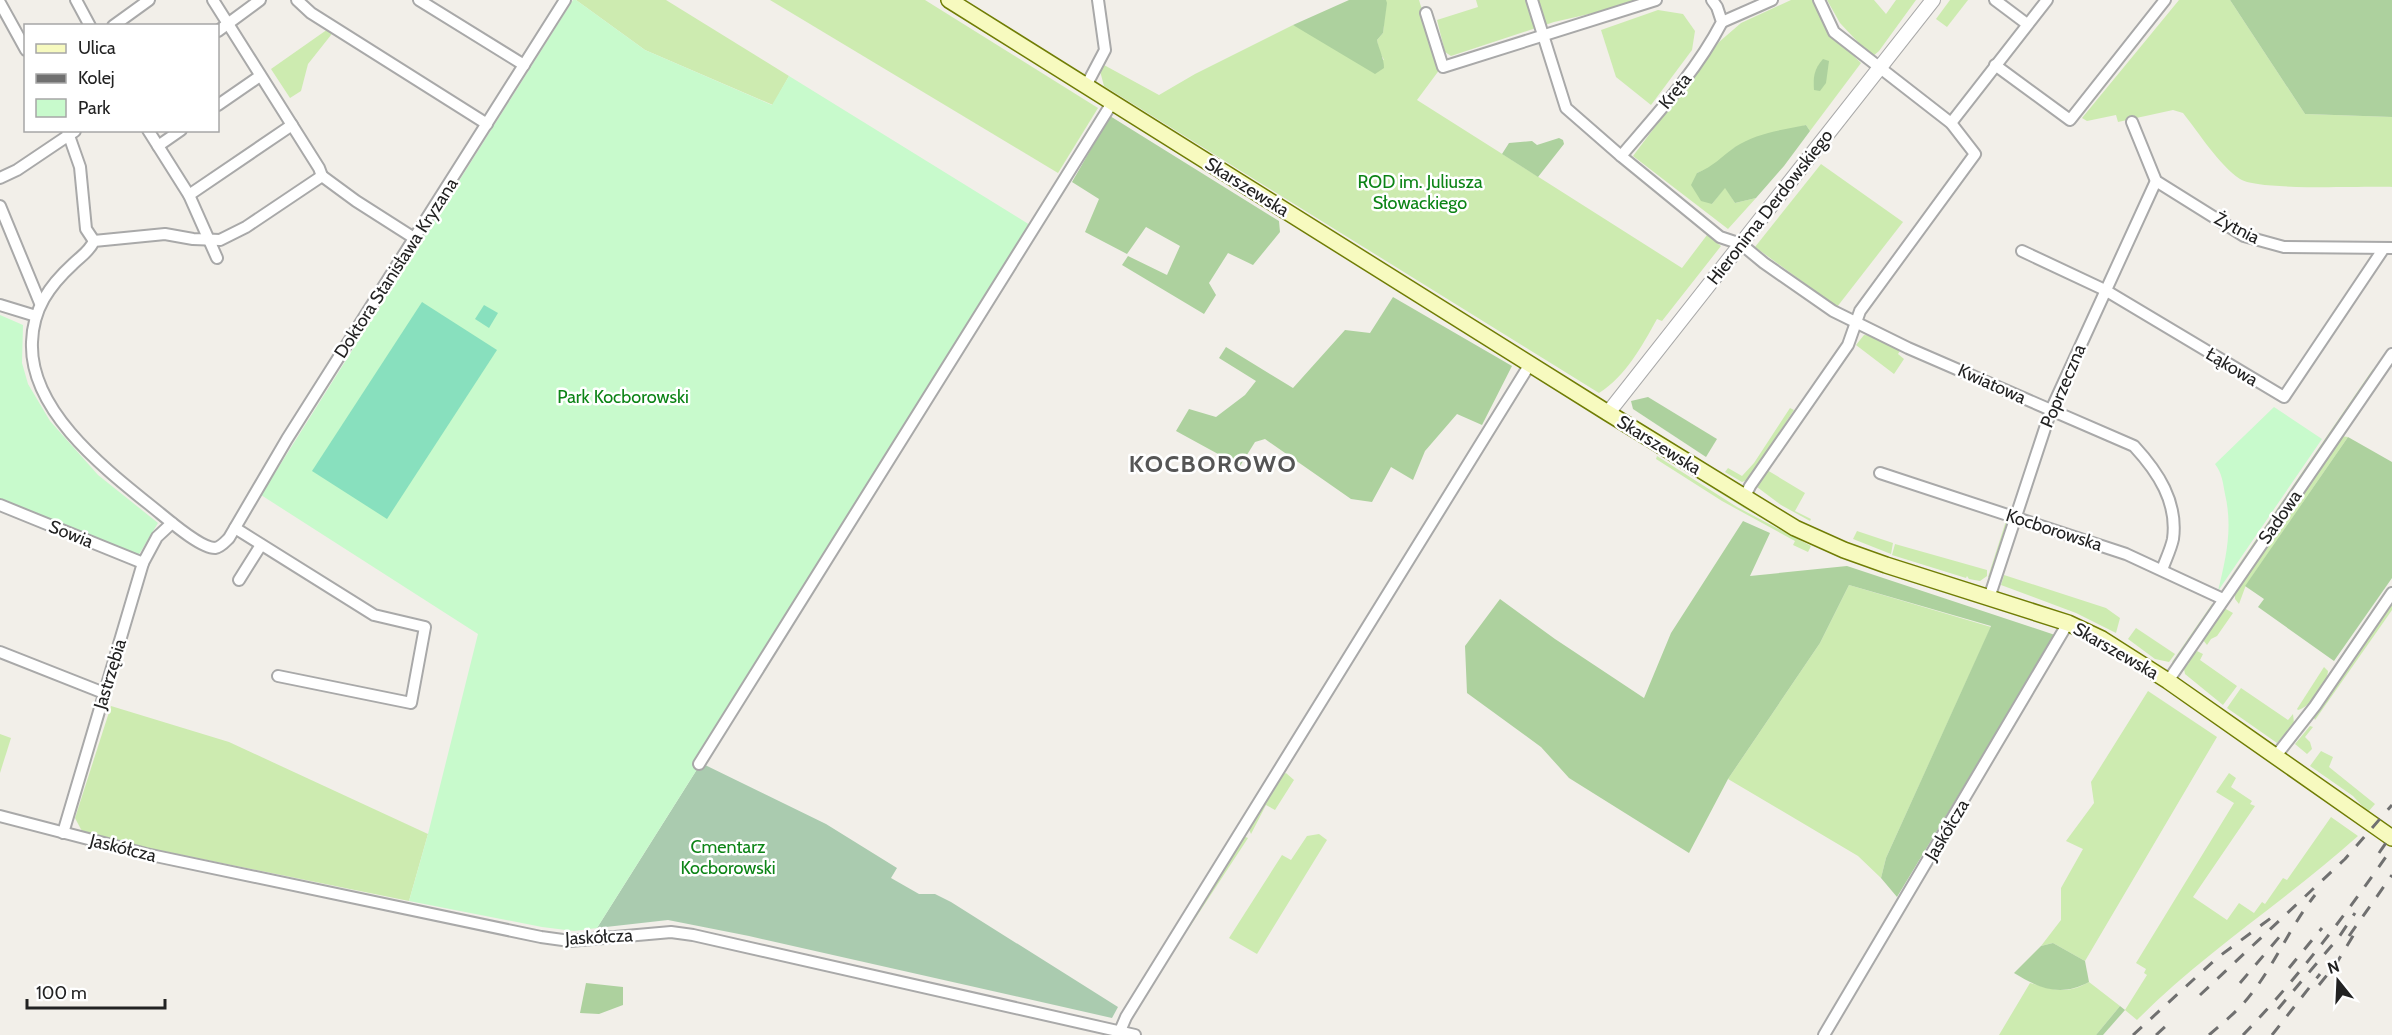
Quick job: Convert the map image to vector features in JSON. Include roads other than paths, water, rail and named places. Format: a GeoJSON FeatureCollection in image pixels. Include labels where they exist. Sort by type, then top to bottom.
{"type":"FeatureCollection","features":[{"type":"Feature","properties":{"kind":"main road","name":"Skarszewska"},"geometry":{"type":"LineString","coordinates":[[949,0],[1795,528],[1846,550],[2068,623],[2102,639],[2168,681],[2392,838]]}},
{"type":"Feature","properties":{"kind":"street"},"geometry":{"type":"LineString","coordinates":[[76,0],[89,24]]}},
{"type":"Feature","properties":{"kind":"street"},"geometry":{"type":"LineString","coordinates":[[116,24],[149,0]]}},
{"type":"Feature","properties":{"kind":"street"},"geometry":{"type":"LineString","coordinates":[[213,0],[322,176],[414,238]]}},
{"type":"Feature","properties":{"kind":"street"},"geometry":{"type":"LineString","coordinates":[[219,30],[260,0]]}},
{"type":"Feature","properties":{"kind":"street"},"geometry":{"type":"LineString","coordinates":[[297,0],[311,14],[487,124]]}},
{"type":"Feature","properties":{"kind":"street"},"geometry":{"type":"LineString","coordinates":[[419,0],[524,65]]}},
{"type":"Feature","properties":{"kind":"street","name":"Doktora Stanisława Kryzana"},"geometry":{"type":"LineString","coordinates":[[232,533],[287,439],[565,0]]}},
{"type":"Feature","properties":{"kind":"street"},"geometry":{"type":"LineString","coordinates":[[1086,86],[1105,50],[1098,0]]}},
{"type":"Feature","properties":{"kind":"street"},"geometry":{"type":"LineString","coordinates":[[1532,0],[1566,108],[1720,237],[1741,244]]}},
{"type":"Feature","properties":{"kind":"street"},"geometry":{"type":"LineString","coordinates":[[1426,13],[1443,67],[1656,0]]}},
{"type":"Feature","properties":{"kind":"street"},"geometry":{"type":"LineString","coordinates":[[1712,0],[1718,7],[1722,22],[1772,0]]}},
{"type":"Feature","properties":{"kind":"street"},"geometry":{"type":"LineString","coordinates":[[1744,498],[1848,345],[1860,311],[1975,154],[1951,123],[1834,32],[1819,0]]}},
{"type":"Feature","properties":{"kind":"street","name":"Hieronima Derdowskiego"},"geometry":{"type":"LineString","coordinates":[[1608,413],[1933,0]]}},
{"type":"Feature","properties":{"kind":"street"},"geometry":{"type":"LineString","coordinates":[[1995,0],[2027,24]]}},
{"type":"Feature","properties":{"kind":"street"},"geometry":{"type":"LineString","coordinates":[[1951,123],[2047,0]]}},
{"type":"Feature","properties":{"kind":"street"},"geometry":{"type":"LineString","coordinates":[[1995,65],[2070,120],[2165,0]]}},
{"type":"Feature","properties":{"kind":"street"},"geometry":{"type":"LineString","coordinates":[[0,3],[24,46]]}},
{"type":"Feature","properties":{"kind":"street","name":"Kręta"},"geometry":{"type":"LineString","coordinates":[[1621,156],[1712,43],[1722,22]]}},
{"type":"Feature","properties":{"kind":"street"},"geometry":{"type":"LineString","coordinates":[[219,104],[260,76]]}},
{"type":"Feature","properties":{"kind":"street"},"geometry":{"type":"LineString","coordinates":[[699,764],[1112,102]]}},
{"type":"Feature","properties":{"kind":"street"},"geometry":{"type":"LineString","coordinates":[[2132,122],[2156,181]]}},
{"type":"Feature","properties":{"kind":"street"},"geometry":{"type":"LineString","coordinates":[[189,195],[292,125]]}},
{"type":"Feature","properties":{"kind":"street"},"geometry":{"type":"LineString","coordinates":[[0,178],[17,170],[70,132],[80,167],[86,229],[94,241]]}},
{"type":"Feature","properties":{"kind":"street"},"geometry":{"type":"LineString","coordinates":[[149,132],[189,195],[217,258]]}},
{"type":"Feature","properties":{"kind":"street"},"geometry":{"type":"LineString","coordinates":[[158,146],[178,132]]}},
{"type":"Feature","properties":{"kind":"street"},"geometry":{"type":"LineString","coordinates":[[94,241],[165,234],[209,241],[233,236],[322,176]]}},
{"type":"Feature","properties":{"kind":"street","name":"Żytnia"},"geometry":{"type":"LineString","coordinates":[[2156,181],[2244,236],[2270,244],[2284,247],[2388,248]]}},
{"type":"Feature","properties":{"kind":"street","name":"Poprzeczna"},"geometry":{"type":"LineString","coordinates":[[1989,598],[2051,410],[2156,181]]}},
{"type":"Feature","properties":{"kind":"street"},"geometry":{"type":"LineString","coordinates":[[0,206],[40,303]]}},
{"type":"Feature","properties":{"kind":"street"},"geometry":{"type":"LineString","coordinates":[[94,241],[90,250],[51,286],[40,303],[32,343],[36,375],[47,399],[70,432],[94,458],[172,523],[207,546],[215,548],[222,545],[232,533],[261,545],[374,615],[425,627],[411,703],[278,676]]}},
{"type":"Feature","properties":{"kind":"street","name":"Kwiatowa"},"geometry":{"type":"LineString","coordinates":[[1741,244],[1833,311],[1908,348],[2134,446],[2154,468],[2172,504],[2173,539],[2162,570]]}},
{"type":"Feature","properties":{"kind":"street","name":"Łąkowa"},"geometry":{"type":"LineString","coordinates":[[2022,251],[2105,290],[2284,398],[2388,248]]}},
{"type":"Feature","properties":{"kind":"street"},"geometry":{"type":"LineString","coordinates":[[0,305],[36,316]]}},
{"type":"Feature","properties":{"kind":"street","name":"Sadowa"},"geometry":{"type":"LineString","coordinates":[[2168,681],[2392,354]]}},
{"type":"Feature","properties":{"kind":"street"},"geometry":{"type":"LineString","coordinates":[[1120,1031],[1125,1017],[1530,364]]}},
{"type":"Feature","properties":{"kind":"street","name":"Kocborowska"},"geometry":{"type":"LineString","coordinates":[[1880,473],[2126,554],[2223,599]]}},
{"type":"Feature","properties":{"kind":"street","name":"Sowia"},"geometry":{"type":"LineString","coordinates":[[0,505],[143,563]]}},
{"type":"Feature","properties":{"kind":"street","name":"Jastrzębia"},"geometry":{"type":"LineString","coordinates":[[63,833],[143,563],[157,537],[172,523]]}},
{"type":"Feature","properties":{"kind":"street"},"geometry":{"type":"LineString","coordinates":[[239,580],[261,545]]}},
{"type":"Feature","properties":{"kind":"street"},"geometry":{"type":"LineString","coordinates":[[2275,757],[2315,706],[2392,593]]}},
{"type":"Feature","properties":{"kind":"street","name":"Jaskółcza"},"geometry":{"type":"LineString","coordinates":[[1824,1035],[2068,623]]}},
{"type":"Feature","properties":{"kind":"street"},"geometry":{"type":"LineString","coordinates":[[0,652],[104,693]]}},
{"type":"Feature","properties":{"kind":"street","name":"Jaskółcza"},"geometry":{"type":"LineString","coordinates":[[0,816],[146,854],[541,937],[570,941],[670,932],[693,935],[1135,1035]]}},
{"type":"Feature","properties":{"kind":"railway"},"geometry":{"type":"LineString","coordinates":[[2200,995],[2345,859],[2392,805]]}},
{"type":"Feature","properties":{"kind":"railway"},"geometry":{"type":"LineString","coordinates":[[2379,853],[2392,834]]}},
{"type":"Feature","properties":{"kind":"railway"},"geometry":{"type":"LineString","coordinates":[[2243,1035],[2321,944],[2392,848]]}},
{"type":"Feature","properties":{"kind":"railway"},"geometry":{"type":"LineString","coordinates":[[2349,936],[2392,875]]}},
{"type":"Feature","properties":{"kind":"railway"},"geometry":{"type":"LineString","coordinates":[[2209,1035],[2252,993],[2315,895]]}},
{"type":"Feature","properties":{"kind":"railway"},"geometry":{"type":"LineString","coordinates":[[2278,1009],[2339,937],[2355,913]]}},
{"type":"Feature","properties":{"kind":"railway"},"geometry":{"type":"LineString","coordinates":[[2133,1035],[2217,958],[2275,915]]}},
{"type":"Feature","properties":{"kind":"railway"},"geometry":{"type":"LineString","coordinates":[[2289,968],[2322,928]]}},
{"type":"Feature","properties":{"kind":"railway"},"geometry":{"type":"LineString","coordinates":[[2319,985],[2336,964],[2356,931]]}},
{"type":"Feature","properties":{"kind":"railway"},"geometry":{"type":"LineString","coordinates":[[2240,983],[2281,935]]}},
{"type":"Feature","properties":{"kind":"railway"},"geometry":{"type":"LineString","coordinates":[[2272,1035],[2320,974]]}},
{"type":"Feature","properties":{"kind":"railway"},"geometry":{"type":"LineString","coordinates":[[2156,1035],[2168,1024]]}},
{"type":"Feature","properties":{"kind":"district","name":"KOCBOROWO"},"geometry":{"type":"Point","coordinates":[1213,464]}},
{"type":"Feature","properties":{"kind":"park label","name":"ROD im. Juliusza Słowackiego"},"geometry":{"type":"Point","coordinates":[1420,192]}},
{"type":"Feature","properties":{"kind":"park label","name":"Park Kocborowski"},"geometry":{"type":"Point","coordinates":[623,397]}},
{"type":"Feature","properties":{"kind":"park label","name":"Cmentarz Kocborowski"},"geometry":{"type":"Point","coordinates":[728,857]}}]}
